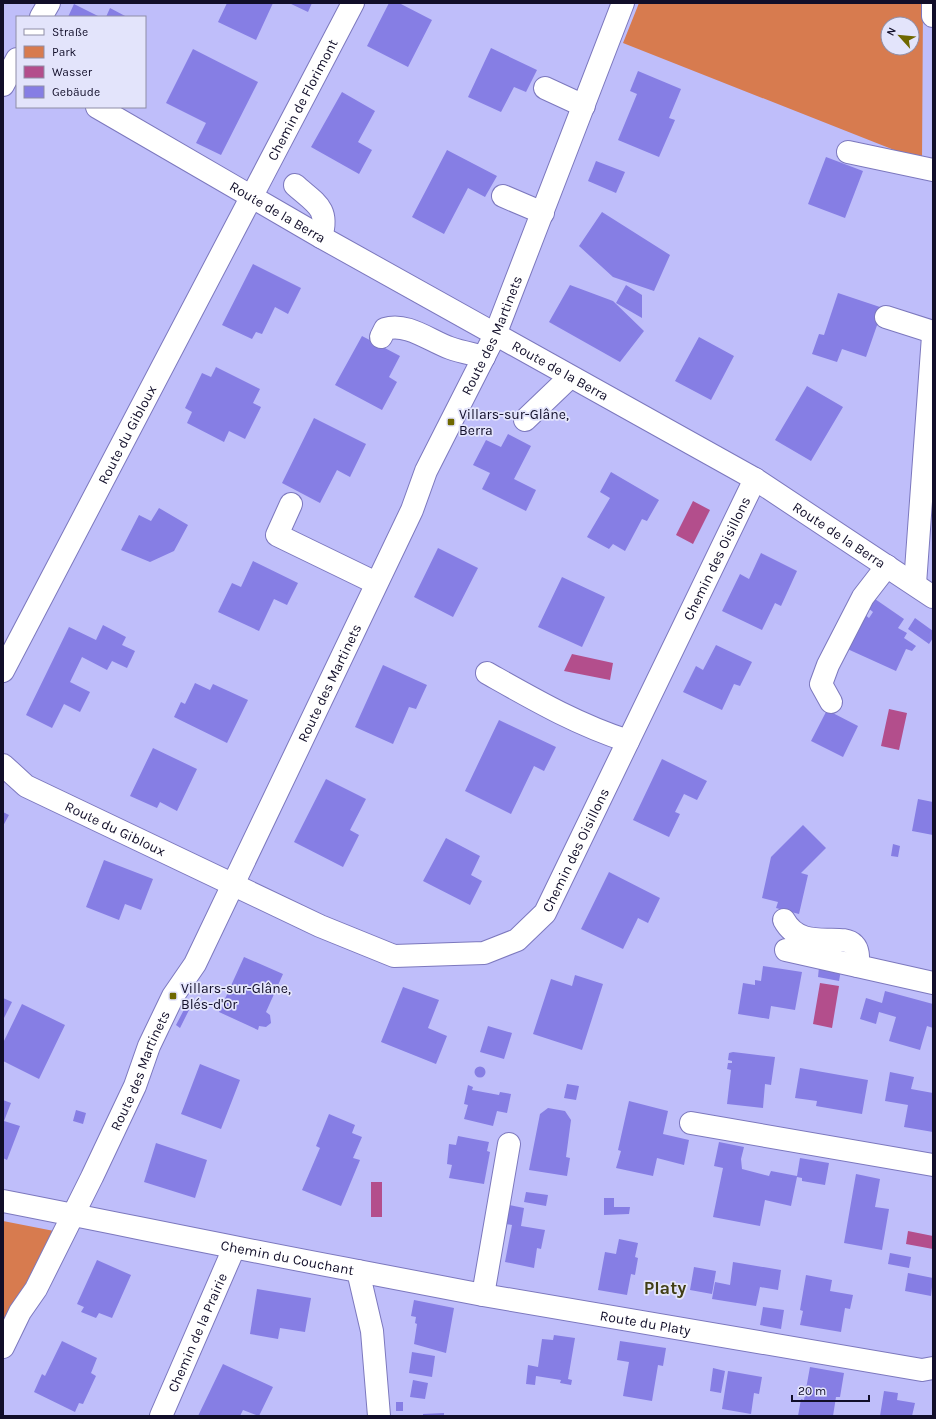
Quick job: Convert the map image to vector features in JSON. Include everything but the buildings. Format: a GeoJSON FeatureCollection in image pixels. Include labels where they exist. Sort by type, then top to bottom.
{"type":"FeatureCollection","features":[{"type":"Feature","properties":{"kind":"street"},"geometry":{"type":"LineString","coordinates":[[42,16],[49,3]]}},
{"type":"Feature","properties":{"kind":"street","name":"Chemin de Florimont"},"geometry":{"type":"LineString","coordinates":[[250,196],[353,3]]}},
{"type":"Feature","properties":{"kind":"street","name":"Route des Martinets"},"geometry":{"type":"LineString","coordinates":[[3,1347],[20,1312],[36,1289],[74,1213],[135,1086],[149,1046],[173,996],[196,964],[232,884],[412,510],[426,471],[495,335],[623,3]]}},
{"type":"Feature","properties":{"kind":"street"},"geometry":{"type":"LineString","coordinates":[[932,3],[933,16]]}},
{"type":"Feature","properties":{"kind":"street"},"geometry":{"type":"LineString","coordinates":[[3,85],[13,58]]}},
{"type":"Feature","properties":{"kind":"street"},"geometry":{"type":"LineString","coordinates":[[545,88],[584,106]]}},
{"type":"Feature","properties":{"kind":"street","name":"Route de la Berra"},"geometry":{"type":"LineString","coordinates":[[99,108],[321,237],[570,378],[755,479],[933,596]]}},
{"type":"Feature","properties":{"kind":"street"},"geometry":{"type":"LineString","coordinates":[[848,152],[933,170]]}},
{"type":"Feature","properties":{"kind":"street"},"geometry":{"type":"LineString","coordinates":[[296,185],[322,210],[325,224],[321,237]]}},
{"type":"Feature","properties":{"kind":"street","name":"Route du Gibloux"},"geometry":{"type":"LineString","coordinates":[[3,671],[192,313],[250,196]]}},
{"type":"Feature","properties":{"kind":"street"},"geometry":{"type":"LineString","coordinates":[[503,196],[543,213]]}},
{"type":"Feature","properties":{"kind":"street"},"geometry":{"type":"LineString","coordinates":[[886,317],[933,332]]}},
{"type":"Feature","properties":{"kind":"street"},"geometry":{"type":"LineString","coordinates":[[381,337],[385,329],[394,326],[418,334],[449,348],[484,357]]}},
{"type":"Feature","properties":{"kind":"street"},"geometry":{"type":"LineString","coordinates":[[915,584],[933,336]]}},
{"type":"Feature","properties":{"kind":"street"},"geometry":{"type":"LineString","coordinates":[[525,420],[570,378]]}},
{"type":"Feature","properties":{"kind":"street","name":"Chemin des Oisillons"},"geometry":{"type":"LineString","coordinates":[[232,884],[320,926],[394,956],[484,953],[517,940],[545,913],[755,479]]}},
{"type":"Feature","properties":{"kind":"street"},"geometry":{"type":"LineString","coordinates":[[291,504],[277,535],[376,583]]}},
{"type":"Feature","properties":{"kind":"street"},"geometry":{"type":"LineString","coordinates":[[831,702],[821,684],[828,665],[863,597],[887,566]]}},
{"type":"Feature","properties":{"kind":"street"},"geometry":{"type":"LineString","coordinates":[[487,673],[559,713],[593,729],[628,741]]}},
{"type":"Feature","properties":{"kind":"street","name":"Route du Gibloux"},"geometry":{"type":"LineString","coordinates":[[3,765],[26,786],[232,884]]}},
{"type":"Feature","properties":{"kind":"street"},"geometry":{"type":"LineString","coordinates":[[784,920],[789,929],[801,936],[814,939],[847,940],[854,945],[858,951],[858,966]]}},
{"type":"Feature","properties":{"kind":"street"},"geometry":{"type":"LineString","coordinates":[[786,950],[933,983]]}},
{"type":"Feature","properties":{"kind":"street"},"geometry":{"type":"LineString","coordinates":[[691,1123],[933,1165]]}},
{"type":"Feature","properties":{"kind":"street"},"geometry":{"type":"LineString","coordinates":[[483,1295],[509,1144]]}},
{"type":"Feature","properties":{"kind":"street","name":"Chemin du Couchant"},"geometry":{"type":"LineString","coordinates":[[3,1200],[74,1213],[234,1248],[358,1271],[372,1331],[379,1416]]}},
{"type":"Feature","properties":{"kind":"street","name":"Chemin de la Prairie"},"geometry":{"type":"LineString","coordinates":[[161,1416],[234,1248]]}},
{"type":"Feature","properties":{"kind":"street","name":"Route du Platy"},"geometry":{"type":"LineString","coordinates":[[358,1271],[483,1295],[922,1370],[933,1368]]}},
{"type":"Feature","properties":{"kind":"green space"},"geometry":{"type":"Polygon","coordinates":[[[639,3],[923,3],[922,161],[623,43],[639,3]]]}},
{"type":"Feature","properties":{"kind":"green space"},"geometry":{"type":"Polygon","coordinates":[[[3,1221],[54,1231],[3,1332],[3,1221]]]}},
{"type":"Feature","properties":{"kind":"water"},"geometry":{"type":"Polygon","coordinates":[[[693,501],[710,510],[693,544],[676,535],[693,501]]]}},
{"type":"Feature","properties":{"kind":"water"},"geometry":{"type":"Polygon","coordinates":[[[572,654],[613,663],[610,680],[564,671],[572,654]]]}},
{"type":"Feature","properties":{"kind":"water"},"geometry":{"type":"Polygon","coordinates":[[[889,709],[907,713],[899,750],[881,746],[889,709]]]}},
{"type":"Feature","properties":{"kind":"water"},"geometry":{"type":"Polygon","coordinates":[[[820,983],[839,986],[832,1028],[813,1024],[820,983]]]}},
{"type":"Feature","properties":{"kind":"water"},"geometry":{"type":"Polygon","coordinates":[[[371,1182],[382,1182],[382,1217],[371,1217],[371,1182]]]}},
{"type":"Feature","properties":{"kind":"water"},"geometry":{"type":"Polygon","coordinates":[[[908,1231],[933,1236],[933,1249],[906,1244],[908,1231]]]}},
{"type":"Feature","properties":{"kind":"place","name":"Villars-sur-Glâne, Berra"},"geometry":{"type":"Point","coordinates":[451,422]}},
{"type":"Feature","properties":{"kind":"place","name":"Villars-sur-Glâne, Blés-d'Or"},"geometry":{"type":"Point","coordinates":[173,996]}},
{"type":"Feature","properties":{"kind":"district","name":"Platy"},"geometry":{"type":"Point","coordinates":[665,1288]}}]}
